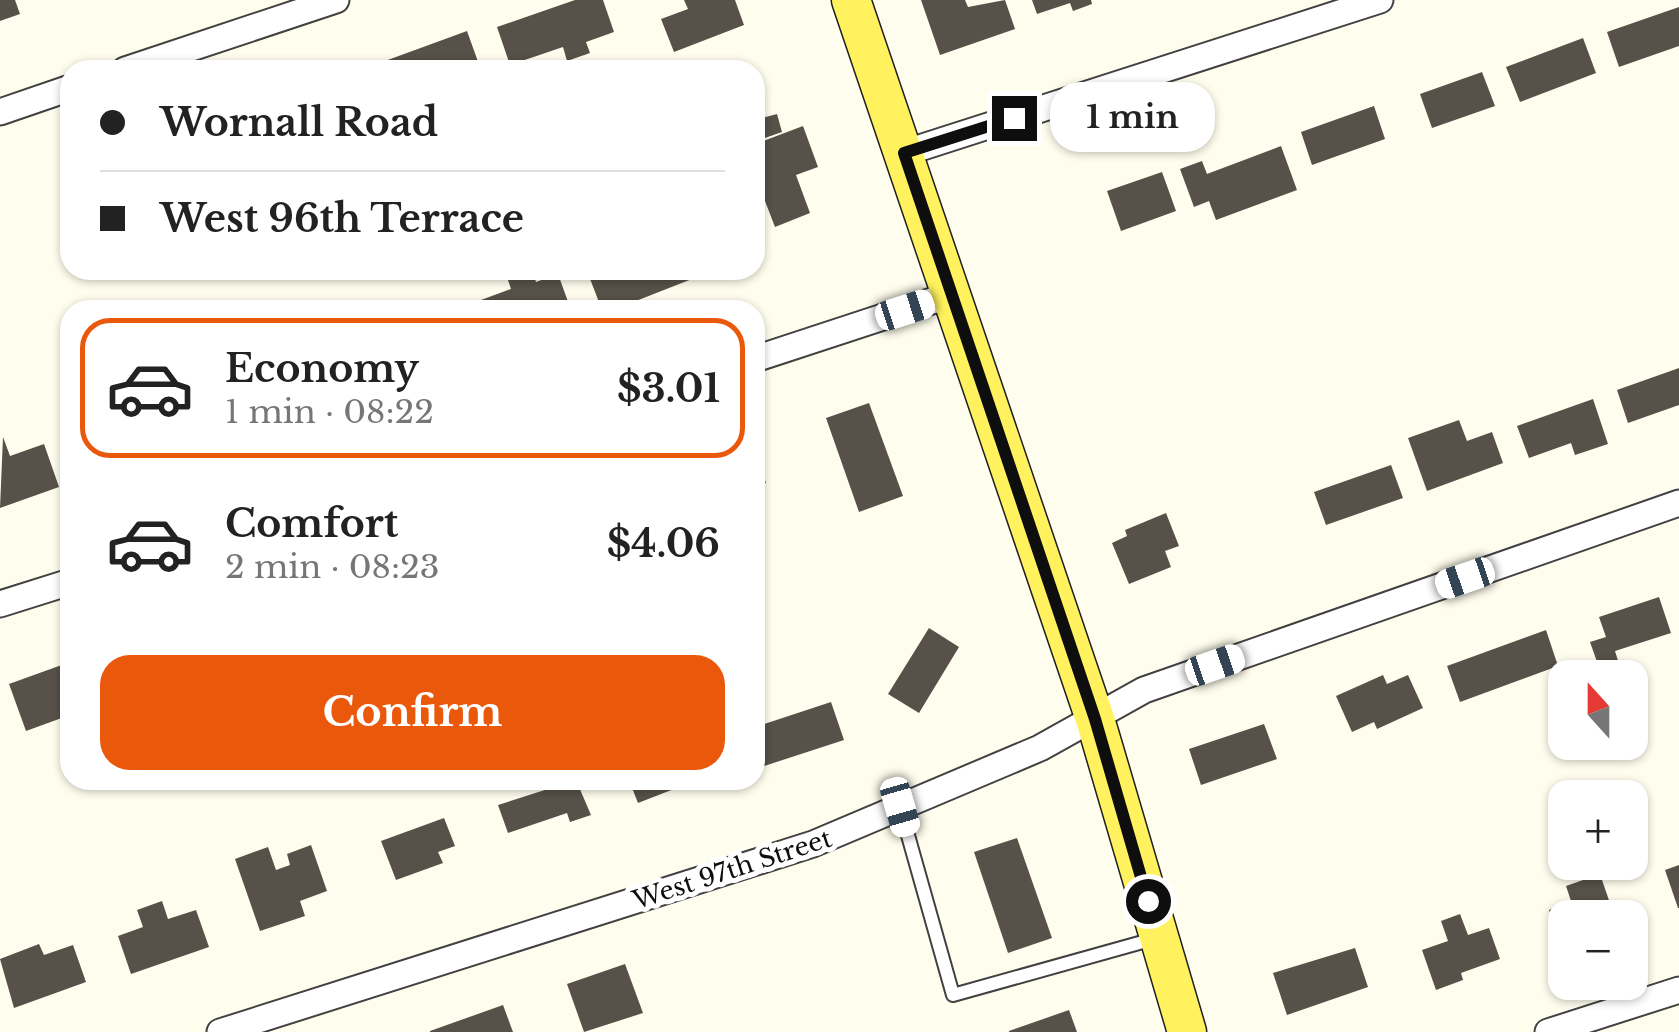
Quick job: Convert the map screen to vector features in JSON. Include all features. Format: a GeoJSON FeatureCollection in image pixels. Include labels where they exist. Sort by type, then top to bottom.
{"type":"FeatureCollection","features":[{"type":"Feature","properties":{"kind":"main road"},"geometry":{"type":"LineString","coordinates":[[851,0],[1095,719],[1187,1032]]}},
{"type":"Feature","properties":{"kind":"street"},"geometry":{"type":"LineString","coordinates":[[156,60],[336,0]]}},
{"type":"Feature","properties":{"kind":"street"},"geometry":{"type":"LineString","coordinates":[[904,153],[1380,0]]}},
{"type":"Feature","properties":{"kind":"street"},"geometry":{"type":"LineString","coordinates":[[0,112],[60,91]]}},
{"type":"Feature","properties":{"kind":"street"},"geometry":{"type":"LineString","coordinates":[[765,355],[950,295]]}},
{"type":"Feature","properties":{"kind":"street","name":"West 97th Street"},"geometry":{"type":"LineString","coordinates":[[220,1032],[813,844],[1040,748],[1144,690],[1679,503]]}},
{"type":"Feature","properties":{"kind":"street"},"geometry":{"type":"LineString","coordinates":[[0,604],[60,585]]}},
{"type":"Feature","properties":{"kind":"street"},"geometry":{"type":"LineString","coordinates":[[1548,1032],[1679,990]]}},
{"type":"Feature","properties":{"kind":"lane"},"geometry":{"type":"LineString","coordinates":[[900,807],[953,995],[1159,938]]}},
{"type":"Feature","properties":{"kind":"building"},"geometry":{"type":"Polygon","coordinates":[[[0,0],[15,0],[20,14],[0,21],[0,0]]]}},
{"type":"Feature","properties":{"kind":"building"},"geometry":{"type":"Polygon","coordinates":[[[575,0],[603,0],[614,32],[586,42],[590,53],[570,60],[563,47],[525,60],[508,60],[497,27],[575,0]]]}},
{"type":"Feature","properties":{"kind":"building"},"geometry":{"type":"Polygon","coordinates":[[[684,0],[735,0],[744,25],[674,52],[661,19],[688,9],[684,0]]]}},
{"type":"Feature","properties":{"kind":"building"},"geometry":{"type":"Polygon","coordinates":[[[921,0],[965,0],[968,7],[1005,0],[1015,29],[940,55],[921,0]]]}},
{"type":"Feature","properties":{"kind":"building"},"geometry":{"type":"Polygon","coordinates":[[[1032,0],[1091,0],[1092,4],[1073,11],[1070,3],[1037,14],[1032,0]]]}},
{"type":"Feature","properties":{"kind":"building"},"geometry":{"type":"Polygon","coordinates":[[[1679,7],[1679,46],[1619,67],[1607,32],[1679,7]]]}},
{"type":"Feature","properties":{"kind":"building"},"geometry":{"type":"Polygon","coordinates":[[[467,31],[477,60],[388,60],[467,31]]]}},
{"type":"Feature","properties":{"kind":"building"},"geometry":{"type":"Polygon","coordinates":[[[1583,38],[1596,73],[1520,102],[1506,67],[1583,38]]]}},
{"type":"Feature","properties":{"kind":"building"},"geometry":{"type":"Polygon","coordinates":[[[1482,72],[1495,106],[1432,128],[1420,94],[1482,72]]]}},
{"type":"Feature","properties":{"kind":"building"},"geometry":{"type":"Polygon","coordinates":[[[1374,106],[1385,139],[1312,165],[1301,132],[1374,106]]]}},
{"type":"Feature","properties":{"kind":"building"},"geometry":{"type":"Polygon","coordinates":[[[777,114],[782,132],[765,138],[765,117],[777,114]]]}},
{"type":"Feature","properties":{"kind":"building"},"geometry":{"type":"Polygon","coordinates":[[[803,126],[818,167],[796,175],[810,213],[775,227],[765,201],[765,140],[803,126]]]}},
{"type":"Feature","properties":{"kind":"building"},"geometry":{"type":"Polygon","coordinates":[[[1281,146],[1297,190],[1216,220],[1209,201],[1194,207],[1180,169],[1202,161],[1207,174],[1281,146]]]}},
{"type":"Feature","properties":{"kind":"building"},"geometry":{"type":"Polygon","coordinates":[[[1162,172],[1176,211],[1121,231],[1107,191],[1162,172]]]}},
{"type":"Feature","properties":{"kind":"building"},"geometry":{"type":"Polygon","coordinates":[[[508,280],[560,280],[567,300],[481,300],[511,289],[508,280]]]}},
{"type":"Feature","properties":{"kind":"building"},"geometry":{"type":"Polygon","coordinates":[[[590,280],[689,280],[638,300],[598,300],[590,280]]]}},
{"type":"Feature","properties":{"kind":"building"},"geometry":{"type":"Polygon","coordinates":[[[1679,368],[1679,405],[1628,423],[1617,390],[1679,368]]]}},
{"type":"Feature","properties":{"kind":"building"},"geometry":{"type":"Polygon","coordinates":[[[1593,399],[1608,444],[1575,455],[1571,443],[1529,458],[1517,426],[1593,399]]]}},
{"type":"Feature","properties":{"kind":"building"},"geometry":{"type":"Polygon","coordinates":[[[869,403],[903,496],[859,512],[826,418],[869,403]]]}},
{"type":"Feature","properties":{"kind":"building"},"geometry":{"type":"Polygon","coordinates":[[[1459,420],[1467,441],[1492,432],[1503,463],[1427,491],[1408,438],[1459,420]]]}},
{"type":"Feature","properties":{"kind":"building"},"geometry":{"type":"Polygon","coordinates":[[[3,437],[10,456],[44,444],[59,487],[0,508],[3,437]]]}},
{"type":"Feature","properties":{"kind":"building"},"geometry":{"type":"Polygon","coordinates":[[[1391,465],[1403,498],[1326,525],[1314,492],[1391,465]]]}},
{"type":"Feature","properties":{"kind":"building"},"geometry":{"type":"Polygon","coordinates":[[[1166,513],[1179,546],[1165,551],[1171,567],[1129,584],[1112,543],[1127,536],[1125,530],[1166,513]]]}},
{"type":"Feature","properties":{"kind":"building"},"geometry":{"type":"Polygon","coordinates":[[[1659,597],[1671,633],[1615,651],[1618,660],[1596,660],[1590,642],[1606,637],[1599,617],[1659,597]]]}},
{"type":"Feature","properties":{"kind":"building"},"geometry":{"type":"Polygon","coordinates":[[[929,628],[959,647],[919,713],[888,694],[929,628]]]}},
{"type":"Feature","properties":{"kind":"building"},"geometry":{"type":"Polygon","coordinates":[[[1546,630],[1556,660],[1548,660],[1548,670],[1460,702],[1447,666],[1546,630]]]}},
{"type":"Feature","properties":{"kind":"building"},"geometry":{"type":"Polygon","coordinates":[[[60,666],[60,719],[26,731],[9,684],[60,666]]]}},
{"type":"Feature","properties":{"kind":"building"},"geometry":{"type":"Polygon","coordinates":[[[1383,675],[1387,684],[1408,675],[1423,708],[1377,729],[1374,722],[1352,732],[1336,696],[1383,675]]]}},
{"type":"Feature","properties":{"kind":"building"},"geometry":{"type":"Polygon","coordinates":[[[831,702],[844,740],[765,766],[765,724],[831,702]]]}},
{"type":"Feature","properties":{"kind":"building"},"geometry":{"type":"Polygon","coordinates":[[[1264,724],[1277,759],[1201,785],[1189,749],[1264,724]]]}},
{"type":"Feature","properties":{"kind":"building"},"geometry":{"type":"Polygon","coordinates":[[[545,790],[580,790],[591,815],[570,822],[567,813],[508,833],[498,805],[545,790]]]}},
{"type":"Feature","properties":{"kind":"building"},"geometry":{"type":"Polygon","coordinates":[[[633,790],[671,790],[638,803],[633,790]]]}},
{"type":"Feature","properties":{"kind":"building"},"geometry":{"type":"Polygon","coordinates":[[[444,818],[455,846],[438,852],[443,863],[396,880],[381,841],[444,818]]]}},
{"type":"Feature","properties":{"kind":"building"},"geometry":{"type":"Polygon","coordinates":[[[1017,838],[1052,938],[1008,953],[974,852],[1017,838]]]}},
{"type":"Feature","properties":{"kind":"building"},"geometry":{"type":"Polygon","coordinates":[[[311,845],[327,891],[300,901],[305,916],[260,931],[235,859],[268,847],[276,870],[290,865],[287,854],[311,845]]]}},
{"type":"Feature","properties":{"kind":"building"},"geometry":{"type":"Polygon","coordinates":[[[1679,865],[1679,908],[1678,908],[1665,870],[1679,865]]]}},
{"type":"Feature","properties":{"kind":"building"},"geometry":{"type":"Polygon","coordinates":[[[1583,880],[1602,880],[1609,900],[1571,900],[1566,886],[1583,880]]]}},
{"type":"Feature","properties":{"kind":"building"},"geometry":{"type":"Polygon","coordinates":[[[162,901],[168,919],[196,910],[209,947],[131,974],[118,936],[143,927],[137,910],[162,901]]]}},
{"type":"Feature","properties":{"kind":"building"},"geometry":{"type":"Polygon","coordinates":[[[1460,914],[1468,935],[1489,928],[1500,959],[1461,973],[1463,980],[1436,990],[1422,950],[1448,941],[1441,921],[1460,914]]]}},
{"type":"Feature","properties":{"kind":"building"},"geometry":{"type":"Polygon","coordinates":[[[39,944],[44,955],[73,945],[86,982],[14,1008],[0,959],[39,944]]]}},
{"type":"Feature","properties":{"kind":"building"},"geometry":{"type":"Polygon","coordinates":[[[1355,948],[1368,987],[1287,1015],[1273,973],[1355,948]]]}},
{"type":"Feature","properties":{"kind":"building"},"geometry":{"type":"Polygon","coordinates":[[[625,964],[643,1013],[584,1032],[567,984],[625,964]]]}},
{"type":"Feature","properties":{"kind":"building"},"geometry":{"type":"Polygon","coordinates":[[[503,1005],[513,1032],[430,1032],[430,1031],[503,1005]]]}},
{"type":"Feature","properties":{"kind":"building"},"geometry":{"type":"Polygon","coordinates":[[[1069,1010],[1077,1032],[1009,1032],[1009,1031],[1069,1010]]]}},
{"type":"Feature","properties":{"kind":"route"},"geometry":{"type":"LineString","coordinates":[[1014,118],[904,153],[1095,719],[1148,901]]}}]}
